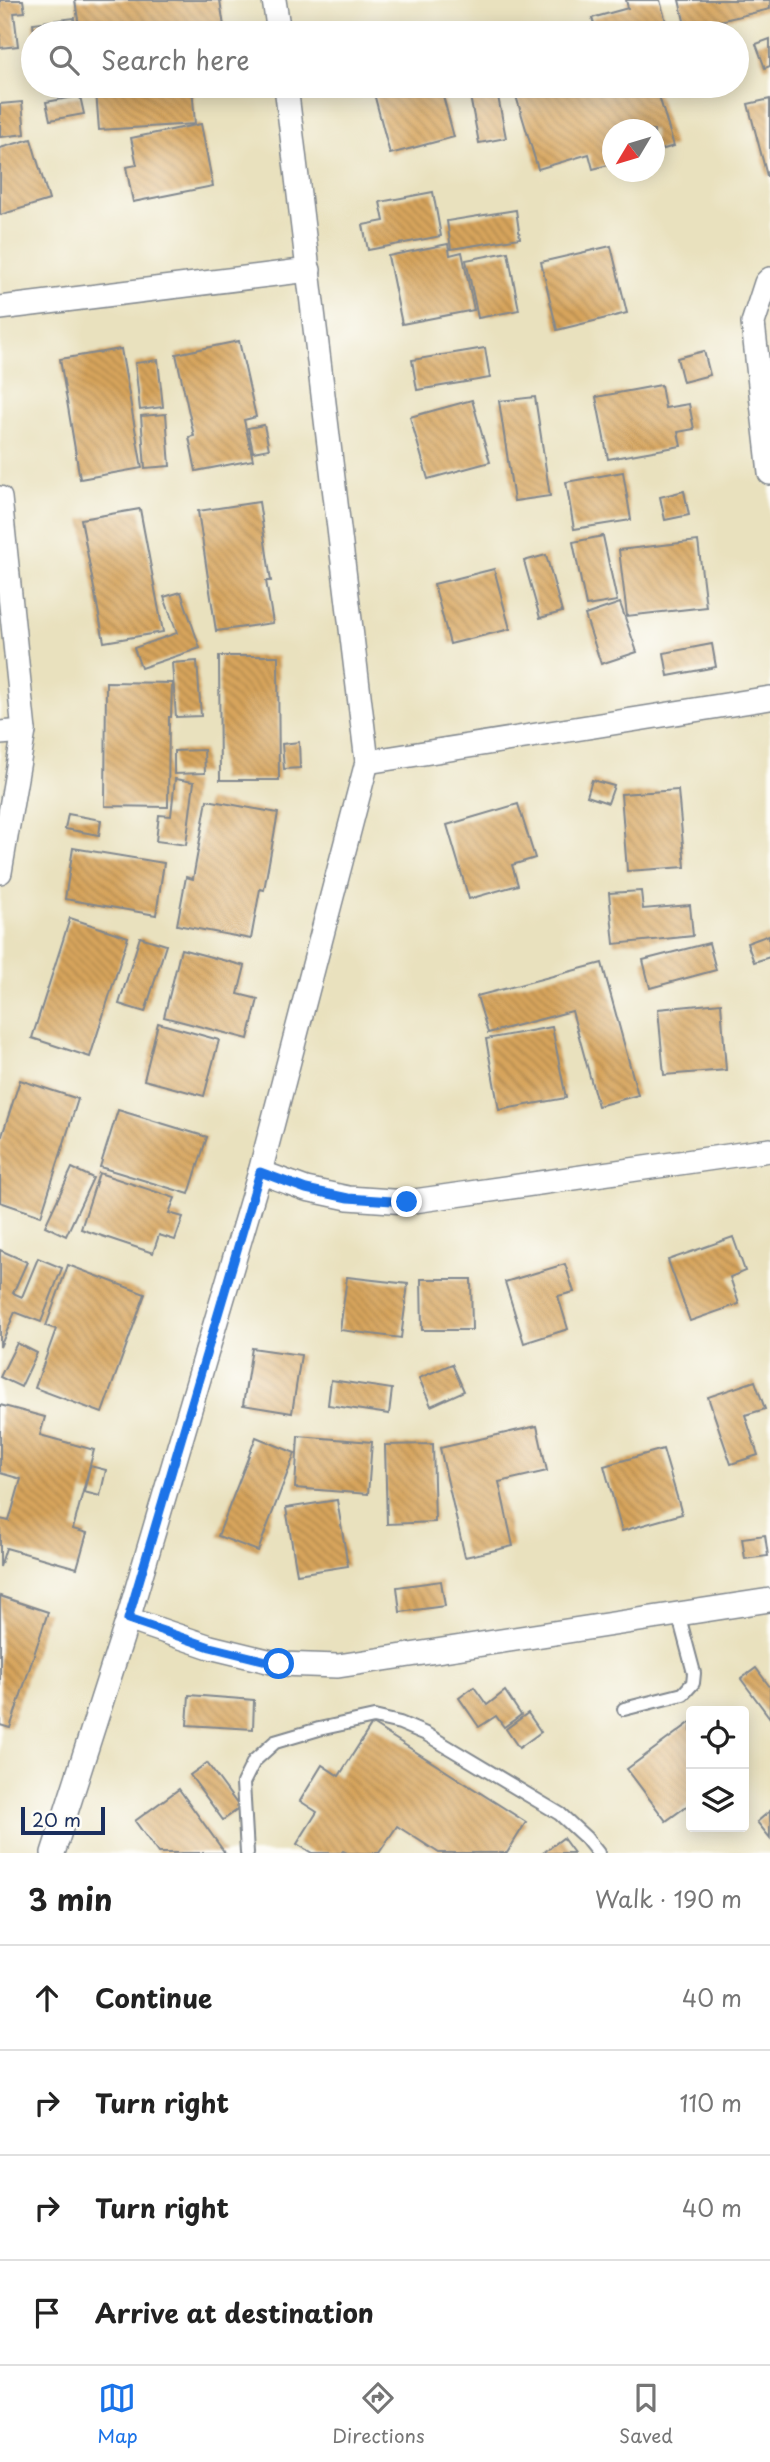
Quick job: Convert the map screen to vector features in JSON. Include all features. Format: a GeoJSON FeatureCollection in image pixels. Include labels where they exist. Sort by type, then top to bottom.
{"type":"FeatureCollection","features":[{"type":"Feature","properties":{"kind":"street"},"geometry":{"type":"LineString","coordinates":[[274,0],[277,21]]}},
{"type":"Feature","properties":{"kind":"street"},"geometry":{"type":"LineString","coordinates":[[53,1853],[128,1619],[260,1172],[367,762],[288,98]]}},
{"type":"Feature","properties":{"kind":"street"},"geometry":{"type":"LineString","coordinates":[[0,308],[309,270]]}},
{"type":"Feature","properties":{"kind":"street"},"geometry":{"type":"LineString","coordinates":[[770,279],[766,283],[753,323],[770,473]]}},
{"type":"Feature","properties":{"kind":"street"},"geometry":{"type":"LineString","coordinates":[[0,498],[24,731],[0,872]]}},
{"type":"Feature","properties":{"kind":"street"},"geometry":{"type":"LineString","coordinates":[[367,762],[770,698]]}},
{"type":"Feature","properties":{"kind":"street"},"geometry":{"type":"LineString","coordinates":[[0,733],[24,731]]}},
{"type":"Feature","properties":{"kind":"street"},"geometry":{"type":"LineString","coordinates":[[260,1172],[306,1189],[338,1196],[407,1202],[770,1150]]}},
{"type":"Feature","properties":{"kind":"street"},"geometry":{"type":"LineString","coordinates":[[128,1619],[210,1647],[279,1664],[338,1666],[770,1600]]}},
{"type":"Feature","properties":{"kind":"lane"},"geometry":{"type":"LineString","coordinates":[[624,1709],[683,1693],[693,1683],[694,1673],[678,1613]]}},
{"type":"Feature","properties":{"kind":"lane"},"geometry":{"type":"LineString","coordinates":[[247,1853],[243,1783],[254,1760],[275,1742],[374,1717],[400,1723],[426,1734],[560,1814],[586,1838],[597,1853]]}},
{"type":"Feature","properties":{"kind":"building"},"geometry":{"type":"Polygon","coordinates":[[[0,0],[23,0],[25,12],[14,13],[18,46],[0,48],[0,0]]]}},
{"type":"Feature","properties":{"kind":"building"},"geometry":{"type":"Polygon","coordinates":[[[75,0],[220,0],[223,21],[78,21],[75,0]]]}},
{"type":"Feature","properties":{"kind":"building"},"geometry":{"type":"Polygon","coordinates":[[[626,0],[660,0],[666,21],[593,21],[592,18],[628,8],[626,0]]]}},
{"type":"Feature","properties":{"kind":"building"},"geometry":{"type":"Polygon","coordinates":[[[679,0],[770,0],[770,9],[720,21],[684,21],[679,0]]]}},
{"type":"Feature","properties":{"kind":"building"},"geometry":{"type":"Polygon","coordinates":[[[74,18],[74,21],[49,21],[74,18]]]}},
{"type":"Feature","properties":{"kind":"building"},"geometry":{"type":"Polygon","coordinates":[[[770,39],[770,66],[765,68],[756,44],[770,39]]]}},
{"type":"Feature","properties":{"kind":"building"},"geometry":{"type":"Polygon","coordinates":[[[80,98],[84,114],[50,120],[46,102],[80,98]]]}},
{"type":"Feature","properties":{"kind":"building"},"geometry":{"type":"Polygon","coordinates":[[[97,98],[193,98],[195,124],[99,130],[97,98]]]}},
{"type":"Feature","properties":{"kind":"building"},"geometry":{"type":"Polygon","coordinates":[[[375,98],[444,98],[454,137],[390,154],[375,98]]]}},
{"type":"Feature","properties":{"kind":"building"},"geometry":{"type":"Polygon","coordinates":[[[470,98],[498,98],[506,138],[479,143],[470,98]]]}},
{"type":"Feature","properties":{"kind":"building"},"geometry":{"type":"Polygon","coordinates":[[[517,98],[660,98],[674,146],[665,149],[665,119],[602,119],[602,167],[593,169],[589,154],[538,169],[517,98]]]}},
{"type":"Feature","properties":{"kind":"building"},"geometry":{"type":"Polygon","coordinates":[[[770,99],[770,176],[767,176],[748,104],[770,99]]]}},
{"type":"Feature","properties":{"kind":"building"},"geometry":{"type":"Polygon","coordinates":[[[22,102],[25,134],[0,137],[0,104],[22,102]]]}},
{"type":"Feature","properties":{"kind":"building"},"geometry":{"type":"Polygon","coordinates":[[[201,124],[213,186],[133,202],[126,167],[137,165],[131,138],[201,124]]]}},
{"type":"Feature","properties":{"kind":"building"},"geometry":{"type":"Polygon","coordinates":[[[31,139],[49,200],[0,215],[0,148],[31,139]]]}},
{"type":"Feature","properties":{"kind":"building"},"geometry":{"type":"Polygon","coordinates":[[[433,192],[441,236],[368,250],[363,225],[384,221],[380,202],[433,192]]]}},
{"type":"Feature","properties":{"kind":"building"},"geometry":{"type":"Polygon","coordinates":[[[516,210],[520,238],[451,249],[447,221],[516,210]]]}},
{"type":"Feature","properties":{"kind":"building"},"geometry":{"type":"Polygon","coordinates":[[[448,244],[450,255],[462,252],[474,310],[402,324],[388,256],[448,244]]]}},
{"type":"Feature","properties":{"kind":"building"},"geometry":{"type":"Polygon","coordinates":[[[611,246],[627,313],[557,330],[541,262],[611,246]]]}},
{"type":"Feature","properties":{"kind":"building"},"geometry":{"type":"Polygon","coordinates":[[[508,252],[519,310],[478,318],[466,260],[508,252]]]}},
{"type":"Feature","properties":{"kind":"building"},"geometry":{"type":"Polygon","coordinates":[[[239,341],[256,417],[244,420],[253,460],[196,471],[189,437],[194,436],[176,354],[239,341]]]}},
{"type":"Feature","properties":{"kind":"building"},"geometry":{"type":"Polygon","coordinates":[[[485,348],[490,378],[417,390],[412,360],[485,348]]]}},
{"type":"Feature","properties":{"kind":"building"},"geometry":{"type":"Polygon","coordinates":[[[121,349],[142,468],[80,479],[60,359],[121,349]]]}},
{"type":"Feature","properties":{"kind":"building"},"geometry":{"type":"Polygon","coordinates":[[[704,351],[710,375],[683,382],[677,358],[704,351]]]}},
{"type":"Feature","properties":{"kind":"building"},"geometry":{"type":"Polygon","coordinates":[[[158,360],[163,407],[140,410],[135,363],[158,360]]]}},
{"type":"Feature","properties":{"kind":"building"},"geometry":{"type":"Polygon","coordinates":[[[661,385],[665,408],[689,404],[694,429],[678,432],[681,446],[608,459],[596,397],[661,385]]]}},
{"type":"Feature","properties":{"kind":"building"},"geometry":{"type":"Polygon","coordinates":[[[535,397],[550,496],[514,501],[499,401],[535,397]]]}},
{"type":"Feature","properties":{"kind":"building"},"geometry":{"type":"Polygon","coordinates":[[[472,400],[490,462],[428,479],[410,417],[472,400]]]}},
{"type":"Feature","properties":{"kind":"building"},"geometry":{"type":"Polygon","coordinates":[[[166,414],[170,466],[145,468],[141,416],[166,414]]]}},
{"type":"Feature","properties":{"kind":"building"},"geometry":{"type":"Polygon","coordinates":[[[264,425],[269,449],[253,452],[248,428],[264,425]]]}},
{"type":"Feature","properties":{"kind":"building"},"geometry":{"type":"Polygon","coordinates":[[[623,472],[631,520],[574,529],[566,482],[623,472]]]}},
{"type":"Feature","properties":{"kind":"building"},"geometry":{"type":"Polygon","coordinates":[[[684,491],[689,515],[665,520],[660,497],[684,491]]]}},
{"type":"Feature","properties":{"kind":"building"},"geometry":{"type":"Polygon","coordinates":[[[259,502],[271,581],[266,581],[273,623],[216,631],[198,511],[259,502]]]}},
{"type":"Feature","properties":{"kind":"building"},"geometry":{"type":"Polygon","coordinates":[[[140,509],[163,632],[104,642],[81,519],[140,509]]]}},
{"type":"Feature","properties":{"kind":"building"},"geometry":{"type":"Polygon","coordinates":[[[603,536],[617,601],[586,606],[573,542],[603,536]]]}},
{"type":"Feature","properties":{"kind":"building"},"geometry":{"type":"Polygon","coordinates":[[[698,541],[706,607],[627,616],[619,550],[698,541]]]}},
{"type":"Feature","properties":{"kind":"building"},"geometry":{"type":"Polygon","coordinates":[[[546,555],[562,612],[540,618],[524,561],[546,555]]]}},
{"type":"Feature","properties":{"kind":"building"},"geometry":{"type":"Polygon","coordinates":[[[494,569],[510,629],[450,644],[434,584],[494,569]]]}},
{"type":"Feature","properties":{"kind":"building"},"geometry":{"type":"Polygon","coordinates":[[[181,592],[200,648],[141,668],[134,648],[177,633],[164,597],[181,592]]]}},
{"type":"Feature","properties":{"kind":"building"},"geometry":{"type":"Polygon","coordinates":[[[620,603],[637,652],[601,664],[585,615],[620,603]]]}},
{"type":"Feature","properties":{"kind":"building"},"geometry":{"type":"Polygon","coordinates":[[[712,644],[716,667],[668,676],[664,653],[712,644]]]}},
{"type":"Feature","properties":{"kind":"building"},"geometry":{"type":"Polygon","coordinates":[[[219,656],[278,656],[279,780],[220,780],[219,656]]]}},
{"type":"Feature","properties":{"kind":"building"},"geometry":{"type":"Polygon","coordinates":[[[197,661],[201,716],[176,717],[172,663],[197,661]]]}},
{"type":"Feature","properties":{"kind":"building"},"geometry":{"type":"Polygon","coordinates":[[[106,682],[172,683],[168,807],[105,806],[106,682]]]}},
{"type":"Feature","properties":{"kind":"building"},"geometry":{"type":"Polygon","coordinates":[[[299,742],[300,768],[284,769],[282,744],[299,742]]]}},
{"type":"Feature","properties":{"kind":"building"},"geometry":{"type":"Polygon","coordinates":[[[204,750],[205,773],[174,774],[174,751],[204,750]]]}},
{"type":"Feature","properties":{"kind":"building"},"geometry":{"type":"Polygon","coordinates":[[[175,779],[194,782],[186,845],[156,841],[159,815],[171,816],[175,779]]]}},
{"type":"Feature","properties":{"kind":"building"},"geometry":{"type":"Polygon","coordinates":[[[592,780],[614,786],[608,803],[587,796],[592,780]]]}},
{"type":"Feature","properties":{"kind":"building"},"geometry":{"type":"Polygon","coordinates":[[[678,790],[685,867],[627,871],[621,794],[678,790]]]}},
{"type":"Feature","properties":{"kind":"building"},"geometry":{"type":"Polygon","coordinates":[[[207,800],[278,813],[264,890],[260,889],[251,939],[177,925],[186,877],[193,879],[207,800]]]}},
{"type":"Feature","properties":{"kind":"building"},"geometry":{"type":"Polygon","coordinates":[[[518,804],[535,858],[512,865],[518,885],[469,899],[447,825],[518,804]]]}},
{"type":"Feature","properties":{"kind":"building"},"geometry":{"type":"Polygon","coordinates":[[[68,814],[101,820],[99,835],[65,829],[68,814]]]}},
{"type":"Feature","properties":{"kind":"building"},"geometry":{"type":"Polygon","coordinates":[[[73,848],[164,863],[156,915],[65,899],[73,848]]]}},
{"type":"Feature","properties":{"kind":"building"},"geometry":{"type":"Polygon","coordinates":[[[641,891],[643,909],[690,905],[693,936],[614,944],[609,893],[641,891]]]}},
{"type":"Feature","properties":{"kind":"building"},"geometry":{"type":"Polygon","coordinates":[[[70,918],[128,937],[90,1057],[32,1038],[70,918]]]}},
{"type":"Feature","properties":{"kind":"building"},"geometry":{"type":"Polygon","coordinates":[[[769,935],[770,957],[754,962],[747,943],[769,935]]]}},
{"type":"Feature","properties":{"kind":"building"},"geometry":{"type":"Polygon","coordinates":[[[140,937],[166,945],[145,1012],[119,1004],[140,937]]]}},
{"type":"Feature","properties":{"kind":"building"},"geometry":{"type":"Polygon","coordinates":[[[709,943],[716,970],[650,988],[643,960],[709,943]]]}},
{"type":"Feature","properties":{"kind":"building"},"geometry":{"type":"Polygon","coordinates":[[[181,949],[245,966],[238,994],[258,999],[248,1039],[164,1017],[181,949]]]}},
{"type":"Feature","properties":{"kind":"building"},"geometry":{"type":"Polygon","coordinates":[[[602,963],[638,1095],[598,1106],[572,1011],[488,1033],[477,996],[602,963]]]}},
{"type":"Feature","properties":{"kind":"building"},"geometry":{"type":"Polygon","coordinates":[[[721,1003],[726,1070],[664,1075],[658,1009],[721,1003]]]}},
{"type":"Feature","properties":{"kind":"building"},"geometry":{"type":"Polygon","coordinates":[[[158,1023],[219,1040],[204,1096],[144,1080],[158,1023]]]}},
{"type":"Feature","properties":{"kind":"building"},"geometry":{"type":"Polygon","coordinates":[[[552,1027],[566,1098],[499,1110],[486,1039],[552,1027]]]}},
{"type":"Feature","properties":{"kind":"building"},"geometry":{"type":"Polygon","coordinates":[[[20,1080],[78,1099],[41,1216],[0,1202],[0,1142],[20,1080]]]}},
{"type":"Feature","properties":{"kind":"building"},"geometry":{"type":"Polygon","coordinates":[[[118,1110],[207,1137],[189,1194],[100,1167],[118,1110]]]}},
{"type":"Feature","properties":{"kind":"building"},"geometry":{"type":"Polygon","coordinates":[[[72,1168],[93,1178],[66,1236],[45,1226],[72,1168]]]}},
{"type":"Feature","properties":{"kind":"building"},"geometry":{"type":"Polygon","coordinates":[[[99,1173],[175,1198],[169,1213],[183,1217],[175,1240],[159,1235],[153,1253],[81,1229],[99,1173]]]}},
{"type":"Feature","properties":{"kind":"building"},"geometry":{"type":"Polygon","coordinates":[[[733,1237],[745,1271],[730,1277],[739,1304],[690,1321],[668,1260],[733,1237]]]}},
{"type":"Feature","properties":{"kind":"building"},"geometry":{"type":"Polygon","coordinates":[[[0,1250],[27,1262],[13,1293],[22,1297],[38,1258],[62,1268],[41,1322],[15,1312],[0,1347],[0,1250]]]}},
{"type":"Feature","properties":{"kind":"building"},"geometry":{"type":"Polygon","coordinates":[[[565,1264],[574,1292],[558,1296],[568,1329],[524,1343],[505,1282],[565,1264]]]}},
{"type":"Feature","properties":{"kind":"building"},"geometry":{"type":"Polygon","coordinates":[[[68,1265],[145,1294],[102,1413],[35,1388],[56,1329],[46,1326],[68,1265]]]}},
{"type":"Feature","properties":{"kind":"building"},"geometry":{"type":"Polygon","coordinates":[[[347,1277],[408,1284],[401,1338],[340,1330],[347,1277]]]}},
{"type":"Feature","properties":{"kind":"building"},"geometry":{"type":"Polygon","coordinates":[[[421,1279],[471,1279],[472,1330],[422,1330],[421,1279]]]}},
{"type":"Feature","properties":{"kind":"building"},"geometry":{"type":"Polygon","coordinates":[[[17,1343],[37,1353],[21,1387],[0,1377],[17,1343]]]}},
{"type":"Feature","properties":{"kind":"building"},"geometry":{"type":"Polygon","coordinates":[[[252,1348],[301,1355],[292,1413],[243,1405],[252,1348]]]}},
{"type":"Feature","properties":{"kind":"building"},"geometry":{"type":"Polygon","coordinates":[[[452,1364],[464,1391],[431,1406],[419,1378],[452,1364]]]}},
{"type":"Feature","properties":{"kind":"building"},"geometry":{"type":"Polygon","coordinates":[[[331,1380],[392,1389],[389,1414],[328,1405],[331,1380]]]}},
{"type":"Feature","properties":{"kind":"building"},"geometry":{"type":"Polygon","coordinates":[[[755,1381],[765,1409],[745,1415],[758,1455],[731,1464],[708,1397],[755,1381]]]}},
{"type":"Feature","properties":{"kind":"building"},"geometry":{"type":"Polygon","coordinates":[[[0,1405],[45,1417],[40,1435],[94,1450],[73,1529],[87,1533],[77,1568],[6,1548],[0,1567],[0,1519],[9,1521],[21,1479],[0,1473],[0,1405]]]}},
{"type":"Feature","properties":{"kind":"building"},"geometry":{"type":"Polygon","coordinates":[[[537,1426],[547,1471],[499,1482],[513,1546],[465,1557],[440,1448],[537,1426]]]}},
{"type":"Feature","properties":{"kind":"building"},"geometry":{"type":"Polygon","coordinates":[[[298,1436],[372,1442],[368,1494],[295,1488],[298,1436]]]}},
{"type":"Feature","properties":{"kind":"building"},"geometry":{"type":"Polygon","coordinates":[[[256,1437],[295,1453],[258,1551],[218,1536],[256,1437]]]}},
{"type":"Feature","properties":{"kind":"building"},"geometry":{"type":"Polygon","coordinates":[[[433,1444],[435,1522],[387,1524],[385,1445],[433,1444]]]}},
{"type":"Feature","properties":{"kind":"building"},"geometry":{"type":"Polygon","coordinates":[[[663,1449],[682,1514],[622,1531],[604,1466],[663,1449]]]}},
{"type":"Feature","properties":{"kind":"building"},"geometry":{"type":"Polygon","coordinates":[[[90,1466],[106,1470],[100,1496],[84,1492],[90,1466]]]}},
{"type":"Feature","properties":{"kind":"building"},"geometry":{"type":"Polygon","coordinates":[[[337,1500],[348,1566],[297,1574],[286,1508],[337,1500]]]}},
{"type":"Feature","properties":{"kind":"building"},"geometry":{"type":"Polygon","coordinates":[[[765,1535],[768,1556],[745,1559],[742,1538],[765,1535]]]}},
{"type":"Feature","properties":{"kind":"building"},"geometry":{"type":"Polygon","coordinates":[[[441,1581],[445,1606],[400,1612],[397,1587],[441,1581]]]}},
{"type":"Feature","properties":{"kind":"building"},"geometry":{"type":"Polygon","coordinates":[[[0,1596],[48,1612],[10,1728],[0,1725],[0,1596]]]}},
{"type":"Feature","properties":{"kind":"building"},"geometry":{"type":"Polygon","coordinates":[[[756,1668],[770,1687],[770,1718],[741,1679],[756,1668]]]}},
{"type":"Feature","properties":{"kind":"building"},"geometry":{"type":"Polygon","coordinates":[[[474,1687],[487,1705],[505,1691],[521,1715],[504,1727],[496,1716],[479,1727],[459,1698],[474,1687]]]}},
{"type":"Feature","properties":{"kind":"building"},"geometry":{"type":"Polygon","coordinates":[[[189,1695],[254,1700],[253,1729],[187,1725],[189,1695]]]}},
{"type":"Feature","properties":{"kind":"building"},"geometry":{"type":"Polygon","coordinates":[[[528,1713],[541,1732],[519,1748],[506,1729],[528,1713]]]}},
{"type":"Feature","properties":{"kind":"building"},"geometry":{"type":"Polygon","coordinates":[[[372,1724],[526,1822],[507,1853],[439,1853],[397,1826],[379,1853],[312,1853],[297,1844],[317,1812],[300,1801],[322,1765],[339,1776],[372,1724]]]}},
{"type":"Feature","properties":{"kind":"building"},"geometry":{"type":"Polygon","coordinates":[[[686,1726],[686,1807],[666,1821],[627,1769],[686,1726]]]}},
{"type":"Feature","properties":{"kind":"building"},"geometry":{"type":"Polygon","coordinates":[[[207,1763],[240,1808],[223,1820],[190,1775],[207,1763]]]}},
{"type":"Feature","properties":{"kind":"building"},"geometry":{"type":"Polygon","coordinates":[[[179,1789],[225,1853],[158,1853],[135,1821],[179,1789]]]}},
{"type":"Feature","properties":{"kind":"building"},"geometry":{"type":"Polygon","coordinates":[[[770,1811],[770,1838],[757,1822],[770,1811]]]}},
{"type":"Feature","properties":{"kind":"building"},"geometry":{"type":"Polygon","coordinates":[[[563,1838],[574,1853],[543,1853],[563,1838]]]}},
{"type":"Feature","properties":{"kind":"route"},"geometry":{"type":"LineString","coordinates":[[279,1664],[210,1647],[128,1619],[260,1172],[306,1189],[348,1198],[407,1202]]}}]}
